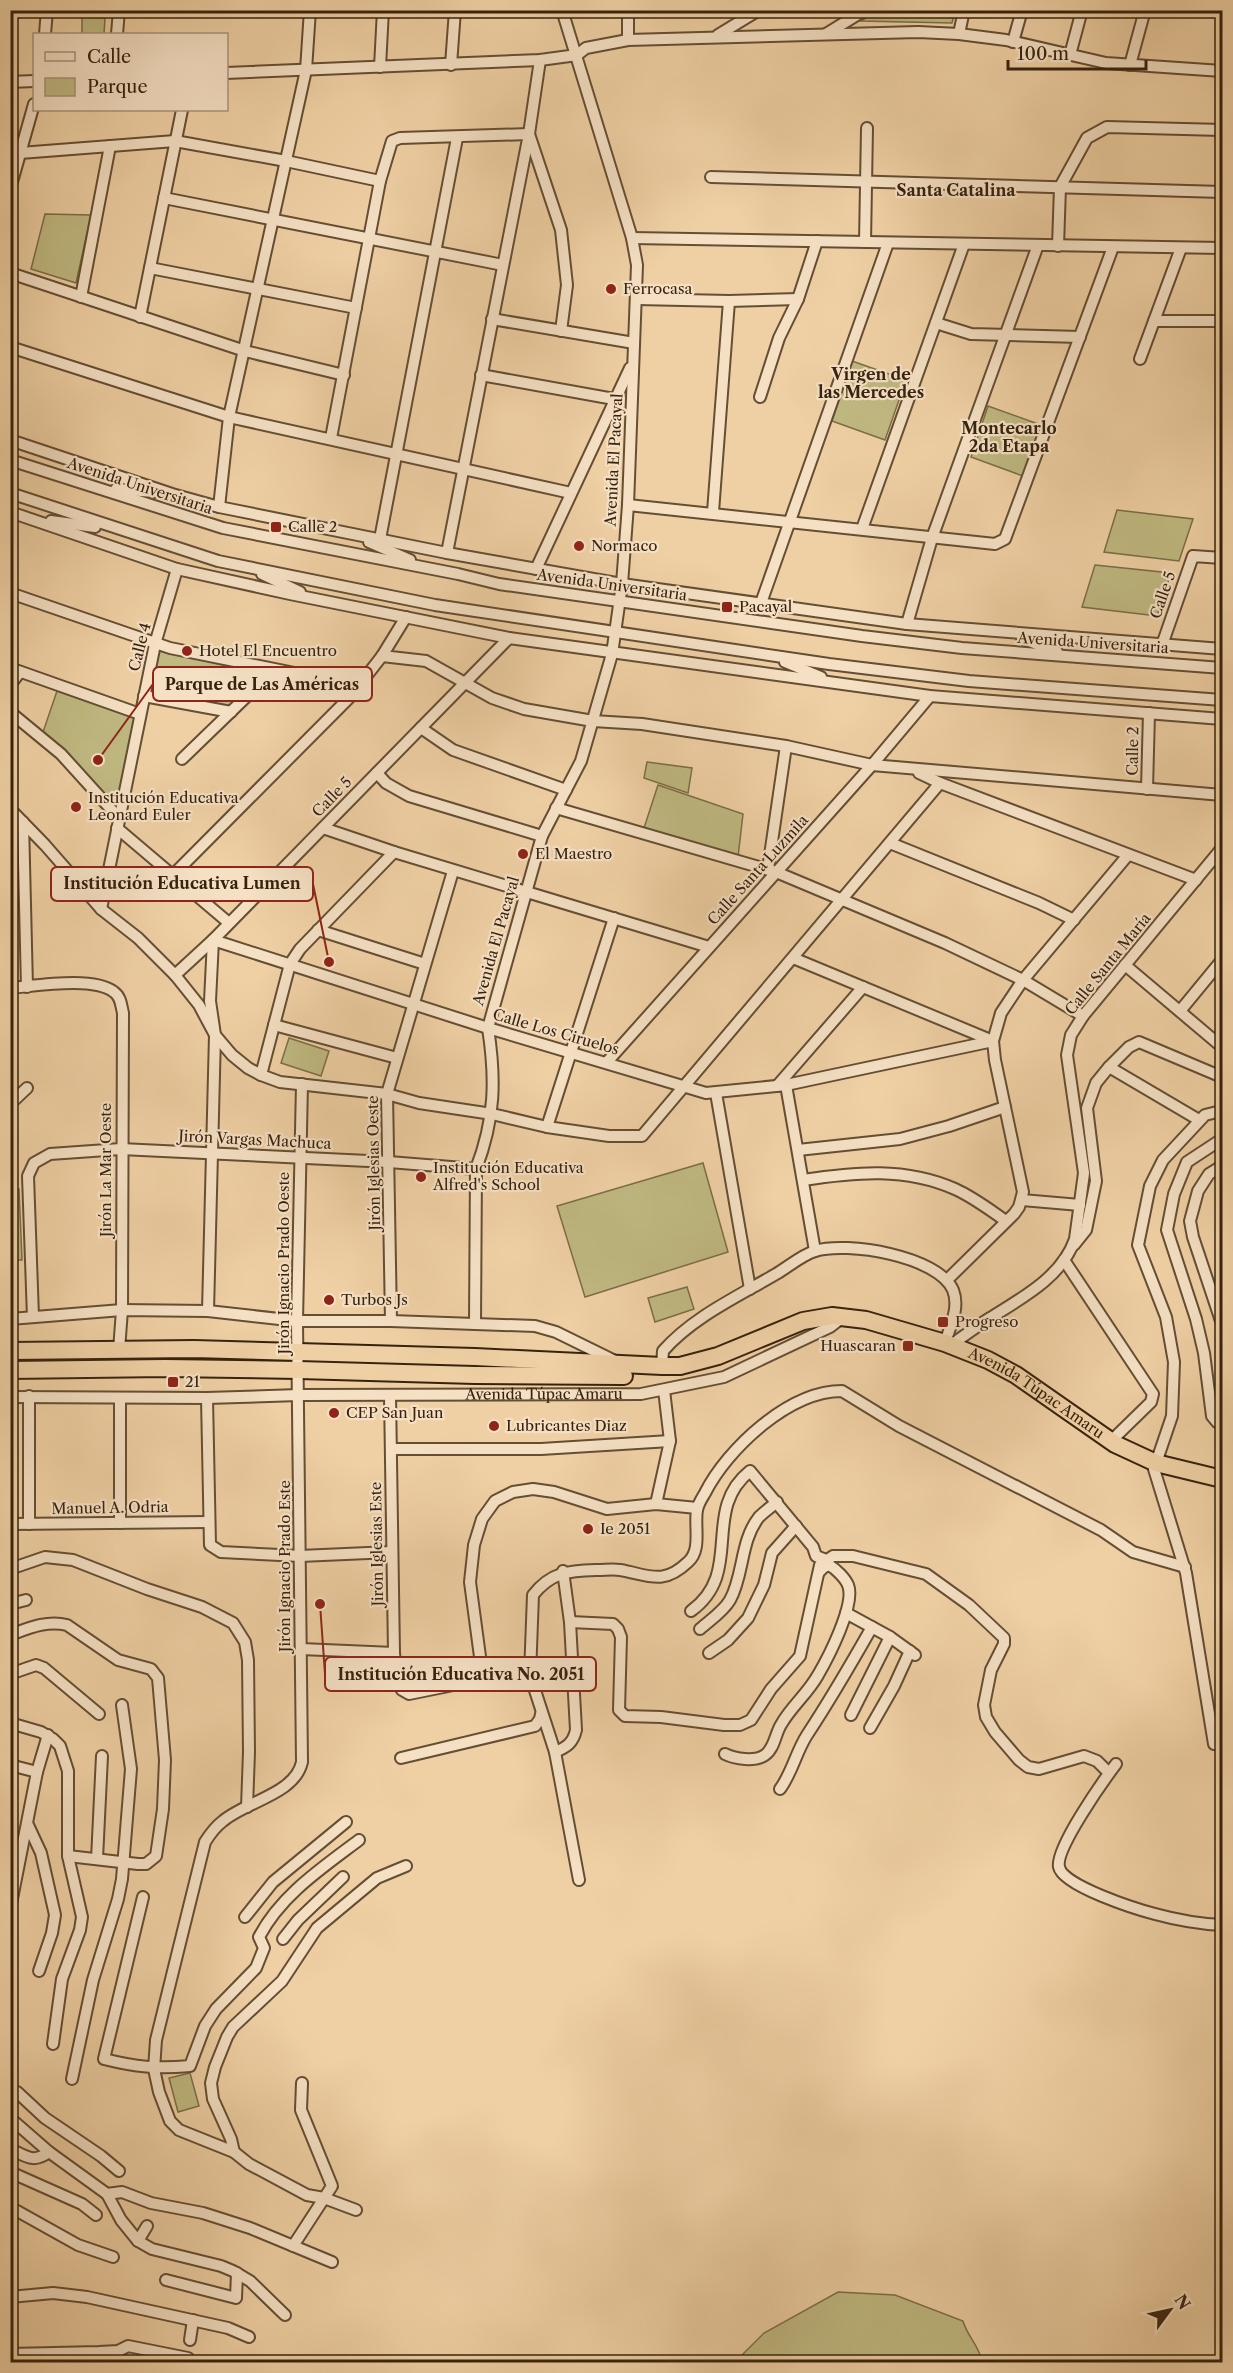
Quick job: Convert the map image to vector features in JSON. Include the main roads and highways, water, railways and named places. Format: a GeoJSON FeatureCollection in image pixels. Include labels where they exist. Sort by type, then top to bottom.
{"type":"FeatureCollection","features":[{"type":"Feature","properties":{"kind":"highway","name":"Avenida Túpac Amaru"},"geometry":{"type":"LineString","coordinates":[[10,1351],[194,1349],[475,1357],[624,1366],[643,1364],[680,1366],[718,1356],[803,1321],[844,1317],[866,1320],[948,1344],[988,1360],[1016,1376],[1111,1441],[1156,1463],[1222,1479]]}},
{"type":"Feature","properties":{"kind":"highway","name":"Avenida Túpac Amaru"},"geometry":{"type":"LineString","coordinates":[[10,1370],[165,1368],[621,1376],[662,1366]]}},
{"type":"Feature","properties":{"kind":"place","name":"Ferrocasa"},"geometry":{"type":"Point","coordinates":[611,289]}},
{"type":"Feature","properties":{"kind":"place","name":"Calle 2"},"geometry":{"type":"Point","coordinates":[276,527]}},
{"type":"Feature","properties":{"kind":"place","name":"Normaco"},"geometry":{"type":"Point","coordinates":[579,546]}},
{"type":"Feature","properties":{"kind":"place","name":"Pacayal"},"geometry":{"type":"Point","coordinates":[727,607]}},
{"type":"Feature","properties":{"kind":"place","name":"Hotel El Encuentro"},"geometry":{"type":"Point","coordinates":[187,651]}},
{"type":"Feature","properties":{"kind":"place","name":"Parque de Las Américas"},"geometry":{"type":"Point","coordinates":[98,760]}},
{"type":"Feature","properties":{"kind":"place","name":"Institución Educativa Leonard Euler"},"geometry":{"type":"Point","coordinates":[76,807]}},
{"type":"Feature","properties":{"kind":"place","name":"El Maestro"},"geometry":{"type":"Point","coordinates":[523,854]}},
{"type":"Feature","properties":{"kind":"place","name":"Institución Educativa Lumen"},"geometry":{"type":"Point","coordinates":[329,962]}},
{"type":"Feature","properties":{"kind":"place","name":"Institución Educativa Alfred's School"},"geometry":{"type":"Point","coordinates":[421,1177]}},
{"type":"Feature","properties":{"kind":"place","name":"Turbos Js"},"geometry":{"type":"Point","coordinates":[329,1300]}},
{"type":"Feature","properties":{"kind":"place","name":"Progreso"},"geometry":{"type":"Point","coordinates":[943,1322]}},
{"type":"Feature","properties":{"kind":"place","name":"Huascaran"},"geometry":{"type":"Point","coordinates":[908,1346]}},
{"type":"Feature","properties":{"kind":"place","name":"21"},"geometry":{"type":"Point","coordinates":[173,1382]}},
{"type":"Feature","properties":{"kind":"place","name":"CEP San Juan"},"geometry":{"type":"Point","coordinates":[334,1413]}},
{"type":"Feature","properties":{"kind":"place","name":"Lubricantes Diaz"},"geometry":{"type":"Point","coordinates":[494,1426]}},
{"type":"Feature","properties":{"kind":"place","name":"Ie 2051"},"geometry":{"type":"Point","coordinates":[588,1529]}},
{"type":"Feature","properties":{"kind":"place","name":"Institución Educativa No. 2051"},"geometry":{"type":"Point","coordinates":[320,1604]}},
{"type":"Feature","properties":{"kind":"district","name":"Santa Catalina"},"geometry":{"type":"Point","coordinates":[956,190]}},
{"type":"Feature","properties":{"kind":"district","name":"Virgen de las Mercedes"},"geometry":{"type":"Point","coordinates":[871,383]}},
{"type":"Feature","properties":{"kind":"district","name":"Montecarlo 2da Etapa"},"geometry":{"type":"Point","coordinates":[1009,437]}}]}
